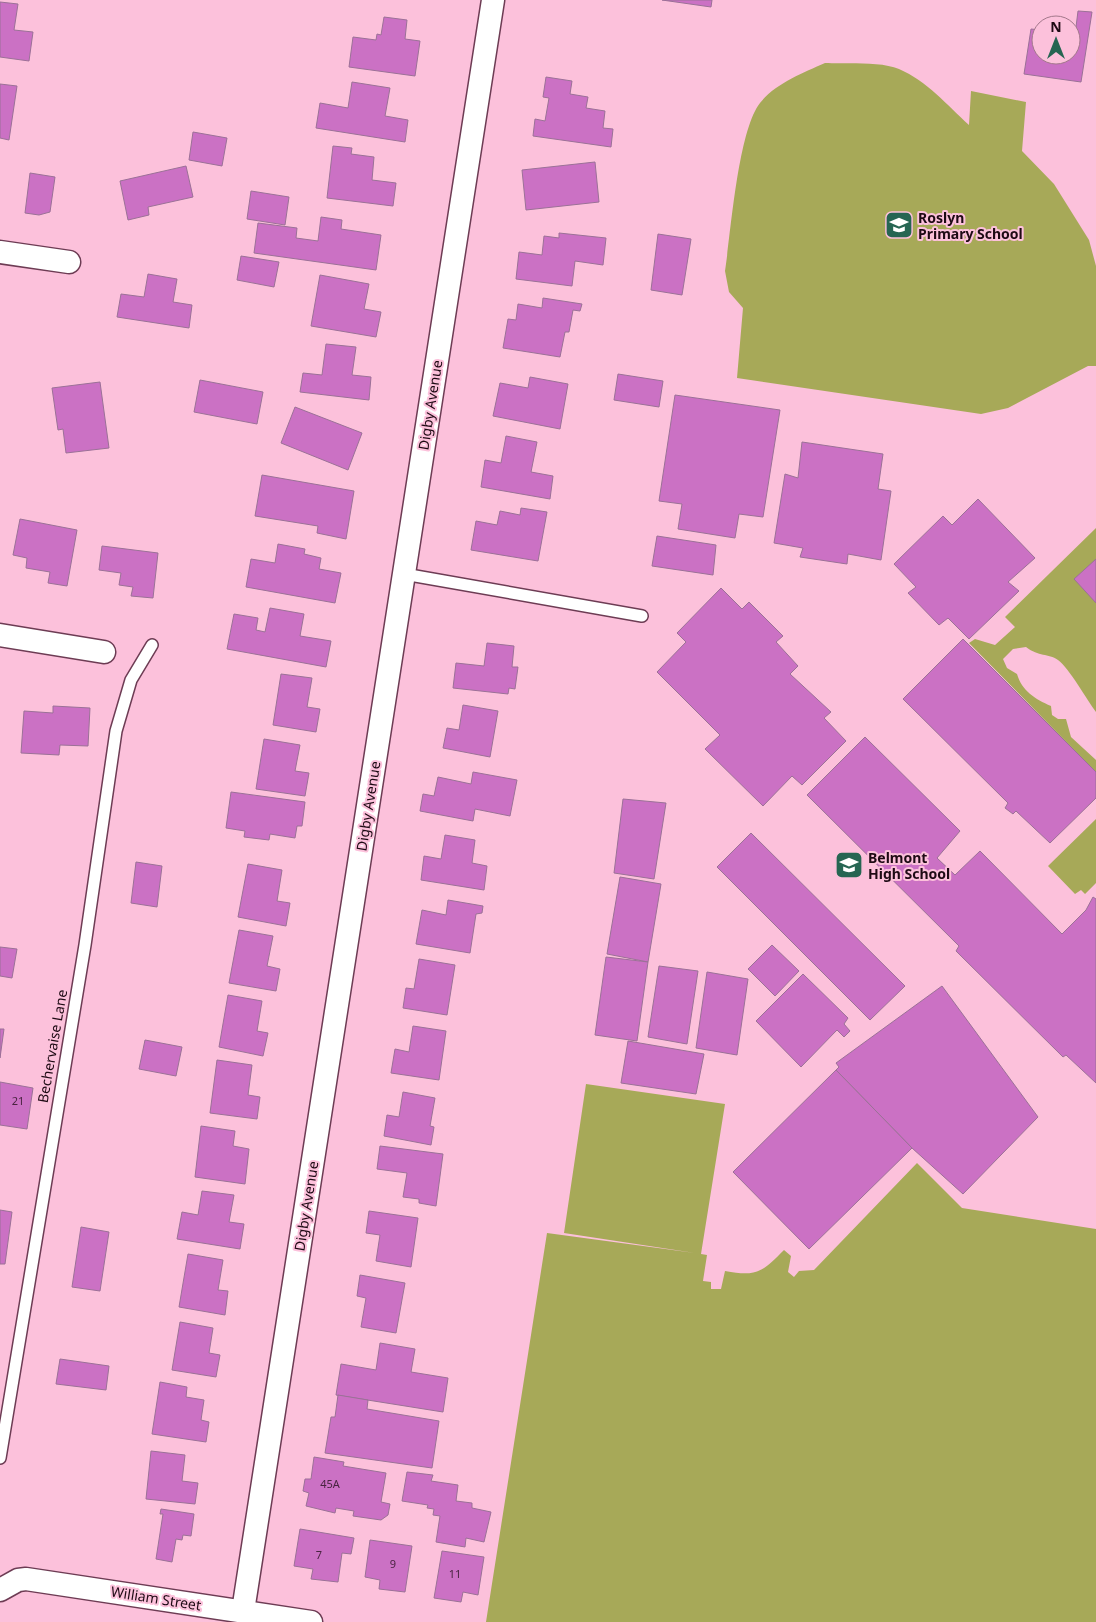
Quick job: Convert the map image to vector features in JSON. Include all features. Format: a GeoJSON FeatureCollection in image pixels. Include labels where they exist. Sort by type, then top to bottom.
{"type":"FeatureCollection","features":[{"type":"Feature","properties":{"kind":"street","name":"Digby Avenue"},"geometry":{"type":"LineString","coordinates":[[242,1611],[493,0]]}},
{"type":"Feature","properties":{"kind":"street"},"geometry":{"type":"LineString","coordinates":[[0,252],[69,262]]}},
{"type":"Feature","properties":{"kind":"street"},"geometry":{"type":"LineString","coordinates":[[0,635],[104,652]]}},
{"type":"Feature","properties":{"kind":"street","name":"William Street"},"geometry":{"type":"LineString","coordinates":[[1,1586],[18,1580],[30,1579],[311,1622]]}},
{"type":"Feature","properties":{"kind":"lane"},"geometry":{"type":"LineString","coordinates":[[404,574],[642,616]]}},
{"type":"Feature","properties":{"kind":"lane","name":"Bechervaise Lane"},"geometry":{"type":"LineString","coordinates":[[0,1458],[85,945],[116,731],[131,680],[152,645]]}},
{"type":"Feature","properties":{"kind":"shaded area","name":"Roslyn Primary School"},"geometry":{"type":"Polygon","coordinates":[[[825,63],[873,64],[899,69],[928,87],[969,125],[971,91],[1026,102],[1022,151],[1054,184],[1089,240],[1096,266],[1096,366],[1088,366],[1008,408],[981,414],[737,378],[743,308],[729,292],[725,271],[736,183],[746,136],[752,117],[766,96],[790,79],[825,63]]]}},
{"type":"Feature","properties":{"kind":"shaded area"},"geometry":{"type":"Polygon","coordinates":[[[1096,528],[1096,712],[1058,660],[1026,647],[1013,649],[1003,659],[1007,668],[1017,674],[1026,690],[1051,706],[1052,715],[1058,719],[1066,719],[1071,737],[1096,760],[1096,772],[969,643],[975,639],[995,645],[1015,627],[1005,617],[1096,528]]]}},
{"type":"Feature","properties":{"kind":"shaded area"},"geometry":{"type":"Polygon","coordinates":[[[1096,819],[1096,883],[1085,894],[1081,890],[1075,894],[1048,866],[1096,819]]]}},
{"type":"Feature","properties":{"kind":"shaded area"},"geometry":{"type":"Polygon","coordinates":[[[586,1084],[725,1104],[701,1254],[707,1255],[703,1281],[711,1282],[711,1289],[721,1289],[725,1271],[752,1273],[758,1271],[784,1250],[791,1256],[788,1272],[794,1277],[799,1271],[814,1270],[917,1163],[962,1208],[1096,1229],[1096,1622],[486,1622],[547,1233],[695,1253],[564,1233],[586,1084]]]}},
{"type":"Feature","properties":{"kind":"building"},"geometry":{"type":"Polygon","coordinates":[[[662,0],[712,0],[711,7],[662,0]]]}},
{"type":"Feature","properties":{"kind":"building"},"geometry":{"type":"Polygon","coordinates":[[[0,2],[18,4],[14,30],[33,32],[29,61],[0,57],[0,2]]]}},
{"type":"Feature","properties":{"kind":"building"},"geometry":{"type":"Polygon","coordinates":[[[1078,11],[1092,12],[1081,82],[1024,74],[1031,29],[1031,65],[1081,65],[1081,15],[1078,15],[1078,11]]]}},
{"type":"Feature","properties":{"kind":"building"},"geometry":{"type":"Polygon","coordinates":[[[384,17],[407,20],[405,39],[420,41],[415,76],[349,67],[353,37],[376,40],[377,34],[381,35],[384,17]]]}},
{"type":"Feature","properties":{"kind":"building"},"geometry":{"type":"Polygon","coordinates":[[[546,77],[572,81],[570,94],[588,97],[586,108],[605,111],[603,128],[613,129],[611,147],[533,136],[535,119],[545,121],[549,98],[543,97],[546,77]]]}},
{"type":"Feature","properties":{"kind":"building"},"geometry":{"type":"Polygon","coordinates":[[[352,82],[390,88],[385,116],[408,120],[405,142],[316,128],[320,103],[348,108],[352,82]]]}},
{"type":"Feature","properties":{"kind":"building"},"geometry":{"type":"Polygon","coordinates":[[[0,84],[17,86],[9,140],[0,138],[0,84]]]}},
{"type":"Feature","properties":{"kind":"building"},"geometry":{"type":"Polygon","coordinates":[[[193,132],[227,138],[222,166],[189,160],[193,132]]]}},
{"type":"Feature","properties":{"kind":"building"},"geometry":{"type":"Polygon","coordinates":[[[333,146],[352,148],[351,154],[374,157],[372,180],[396,183],[393,206],[327,198],[333,146]]]}},
{"type":"Feature","properties":{"kind":"building"},"geometry":{"type":"Polygon","coordinates":[[[595,162],[599,202],[526,210],[522,170],[595,162]]]}},
{"type":"Feature","properties":{"kind":"building"},"geometry":{"type":"Polygon","coordinates":[[[186,166],[193,197],[148,207],[149,215],[128,220],[120,181],[186,166]]]}},
{"type":"Feature","properties":{"kind":"building"},"geometry":{"type":"Polygon","coordinates":[[[30,173],[55,177],[50,212],[39,215],[25,213],[30,173]]]}},
{"type":"Feature","properties":{"kind":"building"},"geometry":{"type":"Polygon","coordinates":[[[251,191],[289,197],[285,225],[247,219],[251,191]]]}},
{"type":"Feature","properties":{"kind":"building"},"geometry":{"type":"Polygon","coordinates":[[[321,217],[342,220],[341,229],[381,235],[376,270],[254,253],[258,223],[297,228],[296,238],[318,241],[321,217]]]}},
{"type":"Feature","properties":{"kind":"building"},"geometry":{"type":"Polygon","coordinates":[[[559,233],[606,238],[603,265],[575,261],[572,286],[516,279],[519,252],[542,255],[544,236],[559,238],[559,233]]]}},
{"type":"Feature","properties":{"kind":"building"},"geometry":{"type":"Polygon","coordinates":[[[658,234],[691,239],[682,295],[651,290],[658,234]]]}},
{"type":"Feature","properties":{"kind":"building"},"geometry":{"type":"Polygon","coordinates":[[[241,256],[279,262],[274,287],[237,280],[241,256]]]}},
{"type":"Feature","properties":{"kind":"building"},"geometry":{"type":"Polygon","coordinates":[[[148,274],[177,279],[173,302],[192,305],[189,328],[117,317],[121,294],[144,297],[148,274]]]}},
{"type":"Feature","properties":{"kind":"building"},"geometry":{"type":"Polygon","coordinates":[[[320,275],[369,284],[364,309],[381,312],[376,337],[311,326],[320,275]]]}},
{"type":"Feature","properties":{"kind":"building"},"geometry":{"type":"Polygon","coordinates":[[[543,298],[582,304],[580,311],[573,310],[569,332],[565,332],[560,357],[503,348],[508,319],[516,320],[518,304],[542,308],[543,298]]]}},
{"type":"Feature","properties":{"kind":"building"},"geometry":{"type":"Polygon","coordinates":[[[326,344],[356,347],[352,375],[371,377],[369,400],[300,392],[303,373],[322,375],[326,344]]]}},
{"type":"Feature","properties":{"kind":"building"},"geometry":{"type":"Polygon","coordinates":[[[618,374],[663,381],[659,407],[614,400],[618,374]]]}},
{"type":"Feature","properties":{"kind":"building"},"geometry":{"type":"Polygon","coordinates":[[[530,377],[568,384],[560,429],[493,416],[500,383],[528,388],[530,377]]]}},
{"type":"Feature","properties":{"kind":"building"},"geometry":{"type":"Polygon","coordinates":[[[200,380],[263,392],[257,424],[194,412],[200,380]]]}},
{"type":"Feature","properties":{"kind":"building"},"geometry":{"type":"Polygon","coordinates":[[[100,382],[109,448],[66,453],[63,429],[58,430],[52,388],[100,382]]]}},
{"type":"Feature","properties":{"kind":"building"},"geometry":{"type":"Polygon","coordinates":[[[675,395],[780,410],[763,517],[739,514],[735,538],[678,529],[682,504],[659,501],[675,395]]]}},
{"type":"Feature","properties":{"kind":"building"},"geometry":{"type":"Polygon","coordinates":[[[295,407],[362,433],[348,470],[281,443],[295,407]]]}},
{"type":"Feature","properties":{"kind":"building"},"geometry":{"type":"Polygon","coordinates":[[[506,436],[537,442],[531,472],[553,476],[550,499],[481,487],[485,460],[501,463],[506,436]]]}},
{"type":"Feature","properties":{"kind":"building"},"geometry":{"type":"Polygon","coordinates":[[[802,442],[883,454],[878,489],[891,491],[881,560],[848,554],[847,564],[800,557],[803,548],[774,543],[785,474],[798,478],[802,442]]]}},
{"type":"Feature","properties":{"kind":"building"},"geometry":{"type":"Polygon","coordinates":[[[262,475],[354,491],[346,539],[317,533],[318,526],[255,516],[262,475]]]}},
{"type":"Feature","properties":{"kind":"building"},"geometry":{"type":"Polygon","coordinates":[[[978,499],[1035,558],[1008,582],[1019,591],[969,639],[948,618],[939,625],[908,593],[916,587],[894,564],[943,516],[952,525],[978,499]]]}},
{"type":"Feature","properties":{"kind":"building"},"geometry":{"type":"Polygon","coordinates":[[[521,508],[547,512],[538,561],[471,550],[476,521],[497,525],[500,511],[520,515],[521,508]]]}},
{"type":"Feature","properties":{"kind":"building"},"geometry":{"type":"Polygon","coordinates":[[[20,519],[77,530],[67,586],[48,583],[50,572],[26,568],[27,558],[13,555],[20,519]]]}},
{"type":"Feature","properties":{"kind":"building"},"geometry":{"type":"Polygon","coordinates":[[[657,536],[716,545],[713,575],[652,566],[657,536]]]}},
{"type":"Feature","properties":{"kind":"building"},"geometry":{"type":"Polygon","coordinates":[[[278,544],[305,549],[304,554],[321,558],[319,569],[341,573],[335,603],[246,587],[251,559],[275,563],[278,544]]]}},
{"type":"Feature","properties":{"kind":"building"},"geometry":{"type":"Polygon","coordinates":[[[102,546],[158,553],[153,598],[131,596],[133,587],[119,585],[121,573],[99,570],[102,546]]]}},
{"type":"Feature","properties":{"kind":"building"},"geometry":{"type":"Polygon","coordinates":[[[1096,559],[1096,603],[1074,579],[1096,559]]]}},
{"type":"Feature","properties":{"kind":"building"},"geometry":{"type":"Polygon","coordinates":[[[721,588],[742,609],[749,602],[783,636],[776,642],[798,666],[790,674],[831,712],[824,718],[846,741],[802,785],[792,776],[763,806],[705,749],[720,735],[657,672],[686,642],[677,633],[721,588]]]}},
{"type":"Feature","properties":{"kind":"building"},"geometry":{"type":"Polygon","coordinates":[[[270,608],[304,614],[300,636],[331,641],[326,667],[227,649],[234,614],[258,618],[256,630],[265,632],[270,608]]]}},
{"type":"Feature","properties":{"kind":"building"},"geometry":{"type":"Polygon","coordinates":[[[963,639],[1096,772],[1096,798],[1050,843],[1016,811],[1013,814],[1005,808],[1008,803],[903,699],[963,639]]]}},
{"type":"Feature","properties":{"kind":"building"},"geometry":{"type":"Polygon","coordinates":[[[487,643],[514,646],[512,667],[518,667],[515,689],[509,688],[508,694],[453,688],[456,663],[484,666],[487,643]]]}},
{"type":"Feature","properties":{"kind":"building"},"geometry":{"type":"Polygon","coordinates":[[[281,674],[312,678],[307,707],[320,709],[316,732],[273,725],[281,674]]]}},
{"type":"Feature","properties":{"kind":"building"},"geometry":{"type":"Polygon","coordinates":[[[463,705],[498,711],[490,757],[443,748],[447,728],[459,730],[463,705]]]}},
{"type":"Feature","properties":{"kind":"building"},"geometry":{"type":"Polygon","coordinates":[[[53,706],[90,708],[88,746],[60,745],[59,755],[21,753],[24,711],[53,713],[53,706]]]}},
{"type":"Feature","properties":{"kind":"building"},"geometry":{"type":"Polygon","coordinates":[[[865,737],[960,831],[937,858],[955,875],[980,851],[1062,934],[1086,910],[1093,897],[1096,899],[1096,1083],[1066,1055],[1063,1057],[956,951],[959,946],[807,795],[865,737]]]}},
{"type":"Feature","properties":{"kind":"building"},"geometry":{"type":"Polygon","coordinates":[[[264,739],[300,745],[295,771],[309,773],[305,796],[256,789],[264,739]]]}},
{"type":"Feature","properties":{"kind":"building"},"geometry":{"type":"Polygon","coordinates":[[[473,772],[517,780],[510,816],[475,809],[473,821],[420,811],[423,794],[434,796],[438,777],[471,784],[473,772]]]}},
{"type":"Feature","properties":{"kind":"building"},"geometry":{"type":"Polygon","coordinates":[[[231,792],[305,802],[302,826],[297,826],[295,838],[270,834],[269,840],[244,837],[245,831],[226,828],[231,792]]]}},
{"type":"Feature","properties":{"kind":"building"},"geometry":{"type":"Polygon","coordinates":[[[623,799],[666,803],[654,879],[614,873],[623,799]]]}},
{"type":"Feature","properties":{"kind":"building"},"geometry":{"type":"Polygon","coordinates":[[[751,833],[905,986],[870,1020],[717,867],[751,833]]]}},
{"type":"Feature","properties":{"kind":"building"},"geometry":{"type":"Polygon","coordinates":[[[445,835],[475,840],[472,863],[487,866],[484,890],[421,880],[424,856],[441,859],[445,835]]]}},
{"type":"Feature","properties":{"kind":"building"},"geometry":{"type":"Polygon","coordinates":[[[136,862],[162,866],[157,907],[131,903],[136,862]]]}},
{"type":"Feature","properties":{"kind":"building"},"geometry":{"type":"Polygon","coordinates":[[[248,864],[282,870],[277,901],[290,903],[286,926],[238,917],[248,864]]]}},
{"type":"Feature","properties":{"kind":"building"},"geometry":{"type":"Polygon","coordinates":[[[620,877],[661,884],[648,962],[607,954],[620,877]]]}},
{"type":"Feature","properties":{"kind":"building"},"geometry":{"type":"Polygon","coordinates":[[[448,900],[483,906],[482,913],[476,914],[470,953],[416,944],[422,910],[446,915],[448,900]]]}},
{"type":"Feature","properties":{"kind":"building"},"geometry":{"type":"Polygon","coordinates":[[[239,930],[273,936],[267,966],[280,969],[276,991],[229,983],[239,930]]]}},
{"type":"Feature","properties":{"kind":"building"},"geometry":{"type":"Polygon","coordinates":[[[772,945],[799,971],[775,996],[748,969],[772,945]]]}},
{"type":"Feature","properties":{"kind":"building"},"geometry":{"type":"Polygon","coordinates":[[[0,947],[17,949],[12,978],[0,976],[0,947]]]}},
{"type":"Feature","properties":{"kind":"building"},"geometry":{"type":"Polygon","coordinates":[[[606,957],[648,962],[637,1041],[595,1035],[606,957]]]}},
{"type":"Feature","properties":{"kind":"building"},"geometry":{"type":"Polygon","coordinates":[[[419,959],[455,965],[447,1015],[403,1008],[406,988],[414,989],[419,959]]]}},
{"type":"Feature","properties":{"kind":"building"},"geometry":{"type":"Polygon","coordinates":[[[659,966],[698,971],[687,1044],[648,1037],[659,966]]]}},
{"type":"Feature","properties":{"kind":"building"},"geometry":{"type":"Polygon","coordinates":[[[707,972],[748,979],[737,1055],[696,1048],[707,972]]]}},
{"type":"Feature","properties":{"kind":"building"},"geometry":{"type":"Polygon","coordinates":[[[803,974],[848,1018],[844,1024],[850,1031],[844,1037],[837,1030],[801,1067],[756,1021],[803,974]]]}},
{"type":"Feature","properties":{"kind":"building"},"geometry":{"type":"Polygon","coordinates":[[[942,986],[1038,1117],[963,1194],[912,1148],[836,1070],[839,1067],[836,1063],[942,986]]]}},
{"type":"Feature","properties":{"kind":"building"},"geometry":{"type":"Polygon","coordinates":[[[228,995],[262,1001],[257,1031],[268,1033],[263,1056],[219,1047],[228,995]]]}},
{"type":"Feature","properties":{"kind":"building"},"geometry":{"type":"Polygon","coordinates":[[[413,1026],[446,1031],[439,1080],[391,1073],[395,1049],[409,1052],[413,1026]]]}},
{"type":"Feature","properties":{"kind":"building"},"geometry":{"type":"Polygon","coordinates":[[[0,1029],[4,1029],[0,1058],[0,1029]]]}},
{"type":"Feature","properties":{"kind":"building"},"geometry":{"type":"Polygon","coordinates":[[[145,1040],[182,1047],[176,1076],[139,1069],[145,1040]]]}},
{"type":"Feature","properties":{"kind":"building"},"geometry":{"type":"Polygon","coordinates":[[[628,1041],[704,1054],[696,1094],[621,1083],[628,1041]]]}},
{"type":"Feature","properties":{"kind":"building"},"geometry":{"type":"Polygon","coordinates":[[[217,1060],[252,1065],[248,1095],[260,1097],[257,1119],[210,1113],[217,1060]]]}},
{"type":"Feature","properties":{"kind":"building"},"geometry":{"type":"Polygon","coordinates":[[[836,1070],[912,1148],[809,1249],[733,1172],[836,1070]]]}},
{"type":"Feature","properties":{"kind":"building"},"geometry":{"type":"Polygon","coordinates":[[[0,1082],[33,1088],[27,1129],[0,1125],[0,1082]]]}},
{"type":"Feature","properties":{"kind":"building"},"geometry":{"type":"Polygon","coordinates":[[[403,1092],[435,1098],[430,1126],[434,1127],[431,1145],[384,1136],[387,1115],[399,1117],[403,1092]]]}},
{"type":"Feature","properties":{"kind":"building"},"geometry":{"type":"Polygon","coordinates":[[[201,1126],[235,1131],[233,1146],[249,1149],[245,1184],[195,1177],[201,1126]]]}},
{"type":"Feature","properties":{"kind":"building"},"geometry":{"type":"Polygon","coordinates":[[[380,1146],[443,1154],[436,1206],[419,1203],[419,1199],[403,1197],[407,1173],[377,1169],[380,1146]]]}},
{"type":"Feature","properties":{"kind":"building"},"geometry":{"type":"Polygon","coordinates":[[[202,1191],[234,1195],[229,1222],[244,1224],[240,1249],[177,1239],[182,1212],[198,1215],[202,1191]]]}},
{"type":"Feature","properties":{"kind":"building"},"geometry":{"type":"Polygon","coordinates":[[[0,1210],[12,1212],[5,1264],[0,1264],[0,1210]]]}},
{"type":"Feature","properties":{"kind":"building"},"geometry":{"type":"Polygon","coordinates":[[[369,1211],[418,1218],[411,1267],[376,1261],[380,1235],[366,1233],[369,1211]]]}},
{"type":"Feature","properties":{"kind":"building"},"geometry":{"type":"Polygon","coordinates":[[[81,1227],[109,1232],[100,1291],[72,1287],[81,1227]]]}},
{"type":"Feature","properties":{"kind":"building"},"geometry":{"type":"Polygon","coordinates":[[[188,1254],[223,1260],[218,1290],[228,1291],[225,1315],[179,1307],[188,1254]]]}},
{"type":"Feature","properties":{"kind":"building"},"geometry":{"type":"Polygon","coordinates":[[[360,1275],[405,1283],[396,1333],[361,1327],[366,1298],[357,1296],[360,1275]]]}},
{"type":"Feature","properties":{"kind":"building"},"geometry":{"type":"Polygon","coordinates":[[[180,1322],[213,1328],[209,1353],[220,1355],[216,1377],[172,1370],[180,1322]]]}},
{"type":"Feature","properties":{"kind":"building"},"geometry":{"type":"Polygon","coordinates":[[[380,1343],[415,1349],[411,1372],[448,1378],[443,1412],[336,1395],[341,1364],[376,1370],[380,1343]]]}},
{"type":"Feature","properties":{"kind":"building"},"geometry":{"type":"Polygon","coordinates":[[[60,1359],[109,1366],[106,1390],[56,1384],[60,1359]]]}},
{"type":"Feature","properties":{"kind":"building"},"geometry":{"type":"Polygon","coordinates":[[[160,1382],[187,1387],[186,1397],[204,1400],[201,1420],[209,1422],[206,1442],[152,1434],[160,1382]]]}},
{"type":"Feature","properties":{"kind":"building"},"geometry":{"type":"Polygon","coordinates":[[[338,1395],[368,1400],[367,1409],[439,1421],[432,1468],[325,1453],[331,1417],[335,1417],[338,1395]]]}},
{"type":"Feature","properties":{"kind":"building"},"geometry":{"type":"Polygon","coordinates":[[[151,1451],[185,1455],[182,1481],[198,1483],[195,1504],[146,1499],[151,1451]]]}},
{"type":"Feature","properties":{"kind":"building"},"geometry":{"type":"Polygon","coordinates":[[[314,1457],[344,1462],[343,1466],[386,1473],[381,1502],[390,1504],[388,1515],[381,1520],[353,1516],[354,1511],[336,1508],[335,1513],[306,1506],[309,1493],[303,1491],[305,1479],[311,1479],[314,1457]]]}},
{"type":"Feature","properties":{"kind":"building"},"geometry":{"type":"Polygon","coordinates":[[[407,1472],[433,1475],[431,1481],[458,1485],[456,1501],[472,1503],[472,1508],[491,1512],[484,1542],[466,1538],[465,1547],[436,1542],[440,1516],[433,1515],[434,1509],[427,1508],[428,1505],[402,1501],[407,1472]]]}},
{"type":"Feature","properties":{"kind":"building"},"geometry":{"type":"Polygon","coordinates":[[[161,1509],[194,1514],[191,1536],[183,1535],[182,1540],[176,1539],[172,1562],[156,1559],[163,1514],[160,1514],[161,1509]]]}},
{"type":"Feature","properties":{"kind":"building"},"geometry":{"type":"Polygon","coordinates":[[[300,1529],[354,1538],[351,1554],[342,1553],[338,1582],[311,1579],[313,1569],[294,1566],[300,1529]]]}},
{"type":"Feature","properties":{"kind":"building"},"geometry":{"type":"Polygon","coordinates":[[[370,1540],[412,1546],[405,1592],[379,1589],[380,1580],[365,1577],[370,1540]]]}},
{"type":"Feature","properties":{"kind":"building"},"geometry":{"type":"Polygon","coordinates":[[[442,1551],[484,1557],[478,1595],[463,1592],[461,1602],[434,1598],[442,1551]]]}},
{"type":"Feature","properties":{"kind":"place","name":"Roslyn Primary School"},"geometry":{"type":"Point","coordinates":[899,225]}},
{"type":"Feature","properties":{"kind":"place","name":"Belmont High School"},"geometry":{"type":"Point","coordinates":[849,865]}}]}
